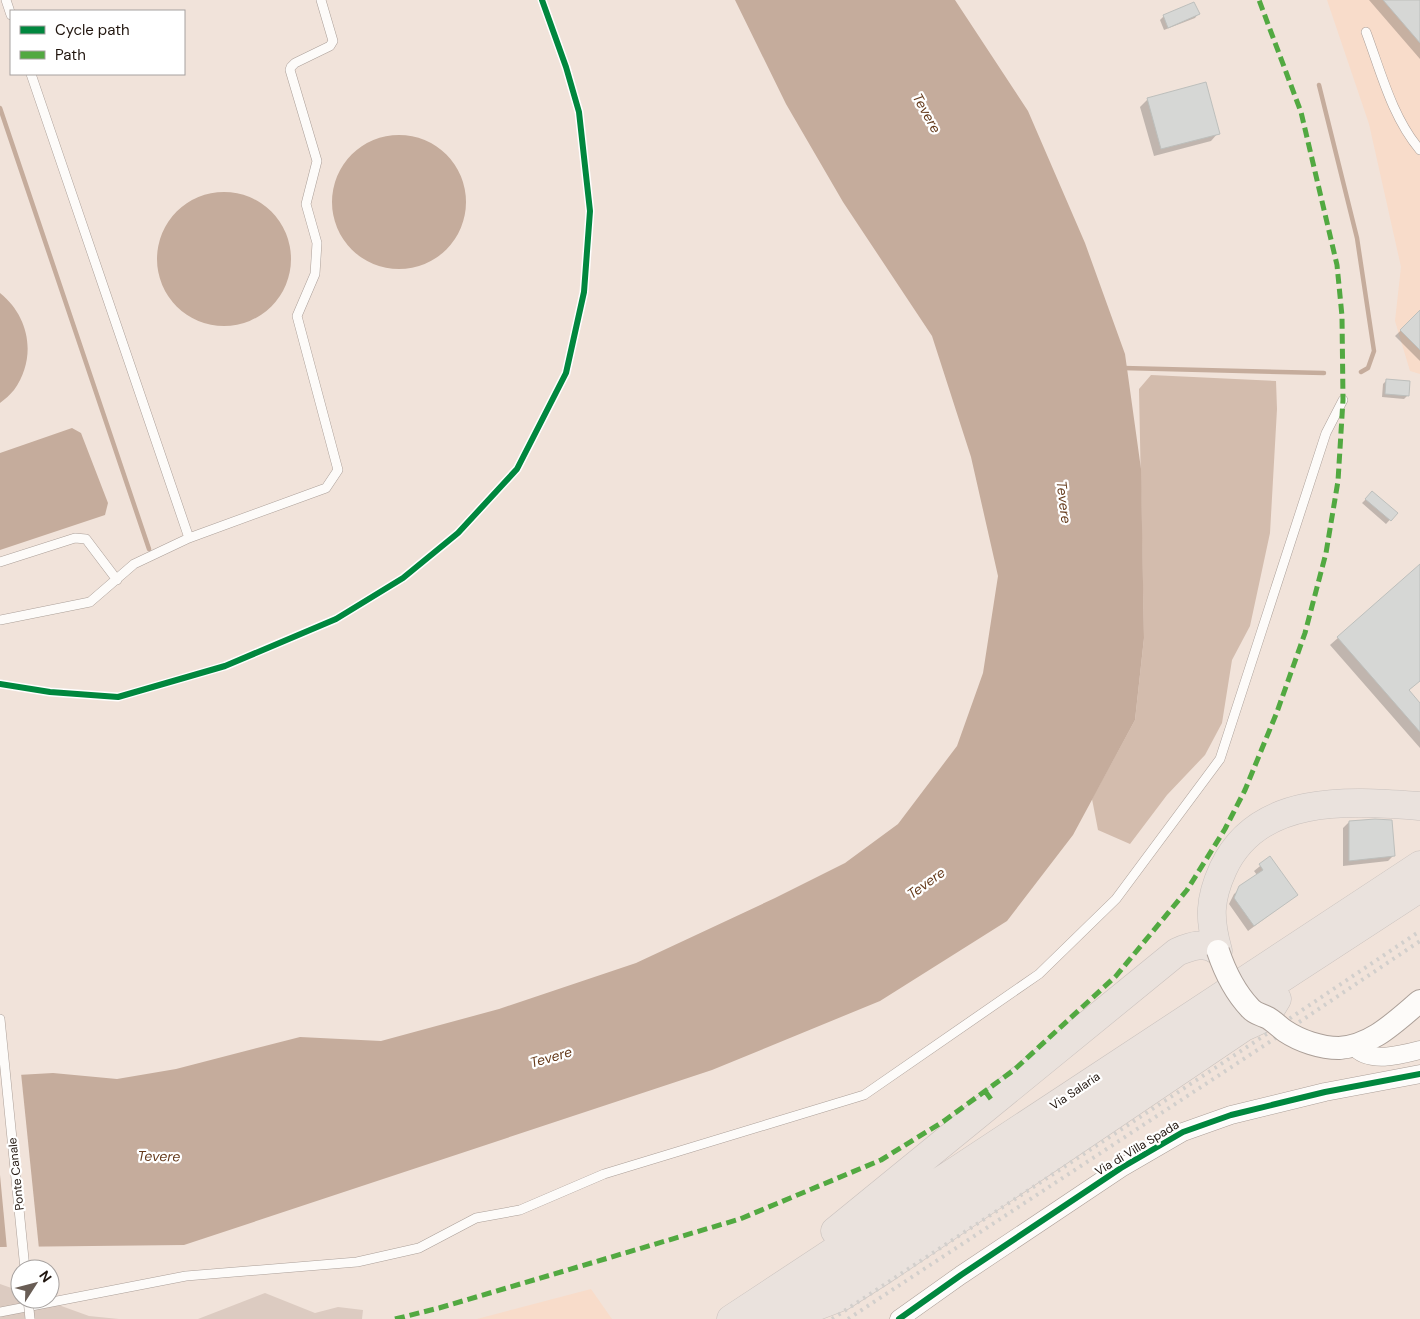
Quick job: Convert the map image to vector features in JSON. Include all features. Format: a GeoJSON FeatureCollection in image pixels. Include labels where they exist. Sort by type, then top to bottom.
{"type":"FeatureCollection","features":[{"type":"Feature","properties":{"kind":"main road"},"geometry":{"type":"LineString","coordinates":[[1177,952],[1210,906],[1222,872],[1232,852],[1254,830],[1277,817],[1308,806],[1327,803],[1376,802],[1420,806]]}},
{"type":"Feature","properties":{"kind":"main road","name":"Via Salaria"},"geometry":{"type":"LineString","coordinates":[[734,1317],[1420,865]]}},
{"type":"Feature","properties":{"kind":"main road","name":"Via Salaria"},"geometry":{"type":"LineString","coordinates":[[767,1319],[1420,888]]}},
{"type":"Feature","properties":{"kind":"main road"},"geometry":{"type":"LineString","coordinates":[[785,1319],[853,1290],[1244,1026],[1266,1016],[1273,1003],[1284,992],[1420,905]]}},
{"type":"Feature","properties":{"kind":"main road"},"geometry":{"type":"LineString","coordinates":[[1210,906],[1218,951]]}},
{"type":"Feature","properties":{"kind":"main road"},"geometry":{"type":"LineString","coordinates":[[734,1317],[812,1250],[1177,952],[1198,945],[1208,946],[1218,951]]}},
{"type":"Feature","properties":{"kind":"street"},"geometry":{"type":"LineString","coordinates":[[1218,951],[1228,957],[1242,971],[1266,1016],[1296,1038],[1320,1046],[1346,1047],[1371,1057],[1405,1054],[1420,1050]]}},
{"type":"Feature","properties":{"kind":"street"},"geometry":{"type":"LineString","coordinates":[[1346,1047],[1384,1030],[1420,1001]]}},
{"type":"Feature","properties":{"kind":"street","name":"Via di Villa Spada"},"geometry":{"type":"LineString","coordinates":[[899,1319],[1120,1168],[1183,1132],[1231,1115],[1325,1092],[1420,1074]]}},
{"type":"Feature","properties":{"kind":"lane"},"geometry":{"type":"LineString","coordinates":[[0,620],[90,602],[134,564],[189,538],[326,488],[338,470],[297,316],[315,274],[318,243],[306,204],[317,161],[290,70],[295,63],[330,46],[333,41],[322,0]]}},
{"type":"Feature","properties":{"kind":"lane"},"geometry":{"type":"LineString","coordinates":[[1366,32],[1390,98],[1409,137],[1420,150]]}},
{"type":"Feature","properties":{"kind":"lane"},"geometry":{"type":"LineString","coordinates":[[31,75],[189,538]]}},
{"type":"Feature","properties":{"kind":"lane"},"geometry":{"type":"LineString","coordinates":[[0,1312],[186,1276],[357,1262],[419,1248],[476,1218],[520,1210],[604,1174],[864,1095],[1039,974],[1116,899],[1220,759],[1326,433],[1343,400]]}},
{"type":"Feature","properties":{"kind":"lane"},"geometry":{"type":"LineString","coordinates":[[0,562],[76,538],[86,539],[117,580]]}},
{"type":"Feature","properties":{"kind":"lane","name":"Ponte Canale"},"geometry":{"type":"LineString","coordinates":[[0,1019],[24,1259]]}},
{"type":"Feature","properties":{"kind":"shaded area"},"geometry":{"type":"Polygon","coordinates":[[[1327,0],[1420,0],[1420,374],[1410,371],[1395,321],[1401,267],[1369,124],[1327,0]]]}},
{"type":"Feature","properties":{"kind":"shaded area"},"geometry":{"type":"Polygon","coordinates":[[[1151,375],[1276,381],[1277,409],[1270,533],[1250,626],[1232,660],[1222,723],[1205,755],[1167,795],[1130,844],[1098,830],[1092,799],[1135,720],[1144,638],[1139,389],[1151,375]]]}},
{"type":"Feature","properties":{"kind":"shaded area"},"geometry":{"type":"Polygon","coordinates":[[[0,1284],[10,1288],[10,1309],[60,1309],[60,1306],[89,1316],[119,1319],[0,1319],[0,1284]]]}},
{"type":"Feature","properties":{"kind":"shaded area"},"geometry":{"type":"Polygon","coordinates":[[[591,1289],[612,1319],[477,1319],[591,1289]]]}},
{"type":"Feature","properties":{"kind":"shaded area"},"geometry":{"type":"Polygon","coordinates":[[[265,1293],[315,1313],[338,1307],[363,1310],[362,1319],[198,1319],[265,1293]]]}},
{"type":"Feature","properties":{"kind":"water","name":"Tevere"},"geometry":{"type":"Polygon","coordinates":[[[735,0],[955,0],[1028,111],[1085,243],[1125,354],[1141,469],[1144,638],[1135,720],[1073,835],[1007,921],[880,1001],[712,1070],[184,1245],[0,1247],[0,1076],[53,1073],[117,1079],[176,1069],[300,1037],[381,1041],[499,1009],[636,963],[845,863],[898,824],[957,746],[983,673],[998,576],[971,457],[932,336],[843,202],[786,104],[735,0]]]}},
{"type":"Feature","properties":{"kind":"water"},"geometry":{"type":"Polygon","coordinates":[[[399,135],[425,140],[447,154],[461,176],[466,202],[461,228],[447,250],[425,264],[399,269],[373,264],[351,250],[337,228],[332,202],[337,176],[351,154],[373,140],[399,135]]]}},
{"type":"Feature","properties":{"kind":"water"},"geometry":{"type":"Polygon","coordinates":[[[224,192],[250,197],[272,211],[286,233],[291,259],[286,285],[272,307],[250,321],[224,326],[198,321],[176,307],[162,285],[157,259],[162,233],[176,211],[198,197],[224,192]]]}},
{"type":"Feature","properties":{"kind":"water"},"geometry":{"type":"Polygon","coordinates":[[[0,293],[18,314],[24,326],[28,352],[21,378],[14,390],[0,403],[0,293]]]}},
{"type":"Feature","properties":{"kind":"water"},"geometry":{"type":"Polygon","coordinates":[[[72,428],[81,433],[108,503],[105,515],[0,550],[0,453],[72,428]]]}},
{"type":"Feature","properties":{"kind":"pier"},"geometry":{"type":"Polygon","coordinates":[[[21,1073],[39,1249],[7,1249],[0,1175],[0,1074],[21,1073]]]}},
{"type":"Feature","properties":{"kind":"building"},"geometry":{"type":"Polygon","coordinates":[[[1383,0],[1420,0],[1420,43],[1383,0]]]}},
{"type":"Feature","properties":{"kind":"building"},"geometry":{"type":"Polygon","coordinates":[[[1194,2],[1200,14],[1168,28],[1163,15],[1194,2]]]}},
{"type":"Feature","properties":{"kind":"building"},"geometry":{"type":"Polygon","coordinates":[[[1206,82],[1220,134],[1161,149],[1147,98],[1206,82]]]}},
{"type":"Feature","properties":{"kind":"building"},"geometry":{"type":"Polygon","coordinates":[[[1420,310],[1420,350],[1400,330],[1420,310]]]}},
{"type":"Feature","properties":{"kind":"building"},"geometry":{"type":"Polygon","coordinates":[[[1386,379],[1410,381],[1409,396],[1385,394],[1386,379]]]}},
{"type":"Feature","properties":{"kind":"building"},"geometry":{"type":"Polygon","coordinates":[[[1372,491],[1398,513],[1391,521],[1365,499],[1372,491]]]}},
{"type":"Feature","properties":{"kind":"building"},"geometry":{"type":"Polygon","coordinates":[[[1420,564],[1420,681],[1409,690],[1420,703],[1420,732],[1337,637],[1420,564]]]}},
{"type":"Feature","properties":{"kind":"building"},"geometry":{"type":"Polygon","coordinates":[[[1392,820],[1395,856],[1349,861],[1349,821],[1392,820]]]}},
{"type":"Feature","properties":{"kind":"building"},"geometry":{"type":"Polygon","coordinates":[[[1270,856],[1298,895],[1254,926],[1234,898],[1239,886],[1263,870],[1259,864],[1270,856]]]}},
{"type":"Feature","properties":{"kind":"waterway"},"geometry":{"type":"LineString","coordinates":[[1319,85],[1357,238],[1374,351],[1368,368],[1361,372]]}},
{"type":"Feature","properties":{"kind":"waterway"},"geometry":{"type":"LineString","coordinates":[[0,108],[149,549]]}},
{"type":"Feature","properties":{"kind":"waterway"},"geometry":{"type":"LineString","coordinates":[[1123,368],[1324,373]]}},
{"type":"Feature","properties":{"kind":"railway"},"geometry":{"type":"LineString","coordinates":[[832,1319],[1253,1043],[1420,931]]}},
{"type":"Feature","properties":{"kind":"railway"},"geometry":{"type":"LineString","coordinates":[[848,1319],[1420,941]]}},
{"type":"Feature","properties":{"kind":"marked path"},"geometry":{"type":"LineString","coordinates":[[395,1319],[439,1308],[740,1219],[881,1160],[944,1121],[1014,1070],[1116,976],[1187,890],[1225,829],[1245,790],[1277,712],[1305,633],[1326,553],[1338,481],[1343,400],[1342,316],[1337,265],[1301,112],[1259,0]]}},
{"type":"Feature","properties":{"kind":"marked path"},"geometry":{"type":"LineString","coordinates":[[985,1091],[993,1102]]}},
{"type":"Feature","properties":{"kind":"cycle path"},"geometry":{"type":"LineString","coordinates":[[0,684],[50,692],[118,697],[225,666],[336,619],[403,578],[458,533],[517,469],[566,373],[584,292],[590,211],[579,112],[566,67],[542,0]]}},
{"type":"Feature","properties":{"kind":"cycle path"},"geometry":{"type":"LineString","coordinates":[[899,1319],[961,1275],[1121,1168],[1183,1132],[1231,1115],[1325,1092],[1420,1074]]}}]}
